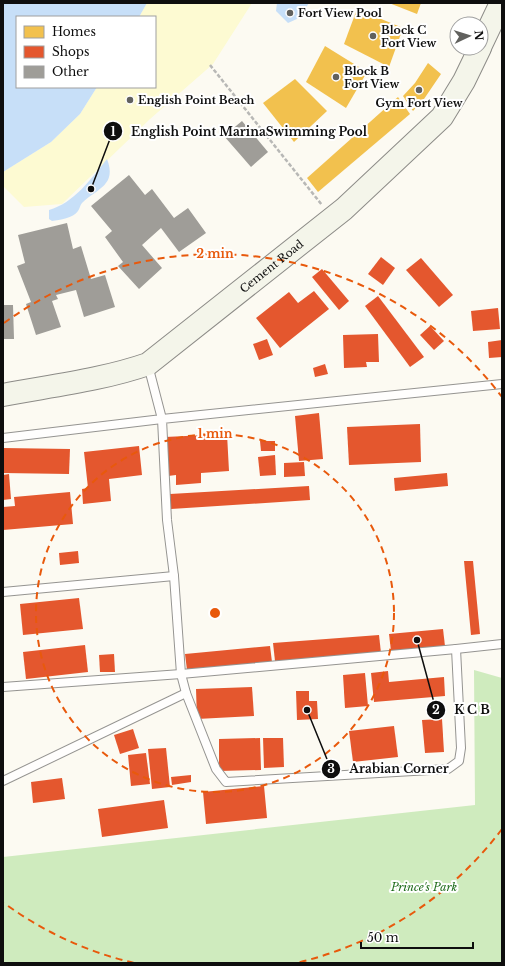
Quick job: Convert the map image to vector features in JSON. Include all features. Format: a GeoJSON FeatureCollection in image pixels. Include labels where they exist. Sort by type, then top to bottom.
{"type":"FeatureCollection","features":[{"type":"Feature","properties":{"kind":"main road"},"geometry":{"type":"LineString","coordinates":[[489,28],[501,3]]}},
{"type":"Feature","properties":{"kind":"main road","name":"Cement Road"},"geometry":{"type":"LineString","coordinates":[[3,395],[129,371],[148,364],[344,209],[442,117],[464,81],[476,56]]}},
{"type":"Feature","properties":{"kind":"lane"},"geometry":{"type":"LineString","coordinates":[[148,364],[162,419],[167,520],[174,576],[181,674],[186,693],[216,769],[226,782],[448,769],[459,761],[461,748],[456,649]]}},
{"type":"Feature","properties":{"kind":"lane"},"geometry":{"type":"LineString","coordinates":[[3,438],[162,419],[502,384]]}},
{"type":"Feature","properties":{"kind":"lane"},"geometry":{"type":"LineString","coordinates":[[3,592],[174,576]]}},
{"type":"Feature","properties":{"kind":"lane"},"geometry":{"type":"LineString","coordinates":[[3,688],[181,674],[502,644]]}},
{"type":"Feature","properties":{"kind":"lane"},"geometry":{"type":"LineString","coordinates":[[3,781],[186,693]]}},
{"type":"Feature","properties":{"kind":"path"},"geometry":{"type":"LineString","coordinates":[[210,65],[333,218]]}},
{"type":"Feature","properties":{"kind":"green space","name":"Prince's Park"},"geometry":{"type":"Polygon","coordinates":[[[474,670],[502,678],[502,963],[3,963],[3,857],[475,805],[474,670]]]}},
{"type":"Feature","properties":{"kind":"sand","name":"English Point Beach"},"geometry":{"type":"Polygon","coordinates":[[[147,3],[252,3],[213,64],[150,119],[62,204],[24,207],[3,186],[3,172],[51,142],[80,114],[96,88],[156,88],[156,16],[140,16],[147,3]]]}},
{"type":"Feature","properties":{"kind":"water"},"geometry":{"type":"Polygon","coordinates":[[[3,3],[147,3],[140,16],[16,16],[16,88],[96,88],[80,114],[51,142],[3,172],[3,3]]]}},
{"type":"Feature","properties":{"kind":"water","name":"Fort View Pool"},"geometry":{"type":"Polygon","coordinates":[[[277,3],[309,3],[299,18],[288,23],[276,11],[277,3]]]}},
{"type":"Feature","properties":{"kind":"water"},"geometry":{"type":"Polygon","coordinates":[[[107,159],[110,175],[104,185],[82,203],[78,211],[73,215],[55,221],[49,219],[49,210],[58,207],[74,196],[107,159]]]}},
{"type":"Feature","properties":{"kind":"building: Homes"},"geometry":{"type":"Polygon","coordinates":[[[389,3],[421,3],[417,14],[389,3]]]}},
{"type":"Feature","properties":{"kind":"building: Homes","name":"Block C Fort View"},"geometry":{"type":"Polygon","coordinates":[[[357,9],[403,28],[389,67],[344,44],[357,9]]]}},
{"type":"Feature","properties":{"kind":"building: Homes","name":"Block B Fort View"},"geometry":{"type":"Polygon","coordinates":[[[325,46],[367,72],[346,108],[306,82],[325,46]]]}},
{"type":"Feature","properties":{"kind":"building: Homes","name":"Gym Fort View"},"geometry":{"type":"Polygon","coordinates":[[[428,63],[441,74],[424,99],[413,111],[403,96],[415,83],[428,63]]]}},
{"type":"Feature","properties":{"kind":"building: Homes"},"geometry":{"type":"Polygon","coordinates":[[[295,79],[327,111],[294,142],[263,103],[295,79]]]}},
{"type":"Feature","properties":{"kind":"building: Homes"},"geometry":{"type":"Polygon","coordinates":[[[398,97],[410,114],[318,192],[307,178],[398,97]]]}},
{"type":"Feature","properties":{"kind":"building: Shops"},"geometry":{"type":"Polygon","coordinates":[[[381,257],[395,268],[383,285],[368,274],[381,257]]]}},
{"type":"Feature","properties":{"kind":"building: Shops"},"geometry":{"type":"Polygon","coordinates":[[[421,258],[453,295],[439,307],[406,270],[421,258]]]}},
{"type":"Feature","properties":{"kind":"building: Shops"},"geometry":{"type":"Polygon","coordinates":[[[322,269],[349,301],[339,310],[312,277],[322,269]]]}},
{"type":"Feature","properties":{"kind":"building: Shops"},"geometry":{"type":"Polygon","coordinates":[[[314,291],[329,309],[280,348],[256,318],[289,292],[298,303],[314,291]]]}},
{"type":"Feature","properties":{"kind":"building: Shops"},"geometry":{"type":"Polygon","coordinates":[[[378,296],[424,357],[410,367],[365,306],[378,296]]]}},
{"type":"Feature","properties":{"kind":"building: Shops"},"geometry":{"type":"Polygon","coordinates":[[[498,308],[500,329],[473,331],[471,311],[498,308]]]}},
{"type":"Feature","properties":{"kind":"building: Shops"},"geometry":{"type":"Polygon","coordinates":[[[430,326],[444,341],[434,350],[420,335],[430,326]]]}},
{"type":"Feature","properties":{"kind":"building: Shops"},"geometry":{"type":"Polygon","coordinates":[[[378,334],[379,362],[366,362],[367,367],[344,368],[343,335],[378,334]]]}},
{"type":"Feature","properties":{"kind":"building: Shops"},"geometry":{"type":"Polygon","coordinates":[[[267,339],[273,355],[259,360],[253,344],[267,339]]]}},
{"type":"Feature","properties":{"kind":"building: Shops"},"geometry":{"type":"Polygon","coordinates":[[[502,340],[502,357],[489,358],[488,342],[502,340]]]}},
{"type":"Feature","properties":{"kind":"building: Shops"},"geometry":{"type":"Polygon","coordinates":[[[325,364],[328,374],[315,377],[313,368],[325,364]]]}},
{"type":"Feature","properties":{"kind":"building: Shops"},"geometry":{"type":"Polygon","coordinates":[[[319,413],[323,459],[299,461],[295,416],[319,413]]]}},
{"type":"Feature","properties":{"kind":"building: Shops"},"geometry":{"type":"Polygon","coordinates":[[[420,424],[421,462],[349,465],[347,427],[420,424]]]}},
{"type":"Feature","properties":{"kind":"building: Shops"},"geometry":{"type":"Polygon","coordinates":[[[227,434],[229,471],[201,473],[201,483],[176,485],[176,475],[168,476],[165,437],[227,434]]]}},
{"type":"Feature","properties":{"kind":"building: Shops"},"geometry":{"type":"Polygon","coordinates":[[[260,441],[275,441],[275,451],[261,451],[260,441]]]}},
{"type":"Feature","properties":{"kind":"building: Shops"},"geometry":{"type":"Polygon","coordinates":[[[139,446],[142,475],[109,479],[111,501],[83,504],[82,489],[88,488],[84,452],[139,446]]]}},
{"type":"Feature","properties":{"kind":"building: Shops"},"geometry":{"type":"Polygon","coordinates":[[[3,448],[70,449],[69,474],[3,473],[3,448]]]}},
{"type":"Feature","properties":{"kind":"building: Shops"},"geometry":{"type":"Polygon","coordinates":[[[275,455],[276,475],[260,476],[258,457],[275,455]]]}},
{"type":"Feature","properties":{"kind":"building: Shops"},"geometry":{"type":"Polygon","coordinates":[[[304,462],[305,476],[284,477],[284,463],[304,462]]]}},
{"type":"Feature","properties":{"kind":"building: Shops"},"geometry":{"type":"Polygon","coordinates":[[[447,473],[448,486],[395,491],[394,478],[447,473]]]}},
{"type":"Feature","properties":{"kind":"building: Shops"},"geometry":{"type":"Polygon","coordinates":[[[9,474],[11,499],[3,500],[3,475],[9,474]]]}},
{"type":"Feature","properties":{"kind":"building: Shops"},"geometry":{"type":"Polygon","coordinates":[[[309,486],[310,500],[171,509],[170,494],[309,486]]]}},
{"type":"Feature","properties":{"kind":"building: Shops"},"geometry":{"type":"Polygon","coordinates":[[[70,492],[73,524],[3,530],[3,507],[15,506],[14,497],[70,492]]]}},
{"type":"Feature","properties":{"kind":"building: Shops"},"geometry":{"type":"Polygon","coordinates":[[[78,551],[79,563],[60,565],[59,553],[78,551]]]}},
{"type":"Feature","properties":{"kind":"building: Shops"},"geometry":{"type":"Polygon","coordinates":[[[464,561],[473,561],[480,634],[471,635],[464,561]]]}},
{"type":"Feature","properties":{"kind":"building: Shops"},"geometry":{"type":"Polygon","coordinates":[[[79,598],[83,629],[23,635],[20,604],[79,598]]]}},
{"type":"Feature","properties":{"kind":"building: Shops"},"geometry":{"type":"Polygon","coordinates":[[[443,629],[445,646],[391,651],[389,634],[443,629]]]}},
{"type":"Feature","properties":{"kind":"building: Shops"},"geometry":{"type":"Polygon","coordinates":[[[379,635],[381,653],[275,661],[273,643],[379,635]]]}},
{"type":"Feature","properties":{"kind":"building: Shops"},"geometry":{"type":"Polygon","coordinates":[[[85,645],[88,672],[26,679],[23,652],[85,645]]]}},
{"type":"Feature","properties":{"kind":"building: Shops"},"geometry":{"type":"Polygon","coordinates":[[[270,646],[272,662],[187,670],[185,654],[270,646]]]}},
{"type":"Feature","properties":{"kind":"building: Shops"},"geometry":{"type":"Polygon","coordinates":[[[114,654],[115,672],[100,672],[99,655],[114,654]]]}},
{"type":"Feature","properties":{"kind":"building: Shops"},"geometry":{"type":"Polygon","coordinates":[[[388,671],[389,682],[444,677],[445,696],[374,702],[371,673],[388,671]]]}},
{"type":"Feature","properties":{"kind":"building: Shops"},"geometry":{"type":"Polygon","coordinates":[[[365,673],[368,706],[345,708],[343,675],[365,673]]]}},
{"type":"Feature","properties":{"kind":"building: Shops"},"geometry":{"type":"Polygon","coordinates":[[[252,687],[254,716],[197,719],[196,689],[252,687]]]}},
{"type":"Feature","properties":{"kind":"building: Shops"},"geometry":{"type":"Polygon","coordinates":[[[296,691],[309,691],[309,701],[317,701],[318,719],[297,720],[296,691]]]}},
{"type":"Feature","properties":{"kind":"building: Shops"},"geometry":{"type":"Polygon","coordinates":[[[442,719],[444,752],[425,753],[422,720],[442,719]]]}},
{"type":"Feature","properties":{"kind":"building: Shops"},"geometry":{"type":"Polygon","coordinates":[[[394,726],[398,757],[353,762],[349,731],[394,726]]]}},
{"type":"Feature","properties":{"kind":"building: Shops"},"geometry":{"type":"Polygon","coordinates":[[[133,729],[139,748],[120,754],[114,735],[133,729]]]}},
{"type":"Feature","properties":{"kind":"building: Shops"},"geometry":{"type":"Polygon","coordinates":[[[260,738],[261,770],[219,771],[219,739],[260,738]]]}},
{"type":"Feature","properties":{"kind":"building: Shops"},"geometry":{"type":"Polygon","coordinates":[[[263,738],[283,738],[284,767],[264,768],[263,738]]]}},
{"type":"Feature","properties":{"kind":"building: Shops"},"geometry":{"type":"Polygon","coordinates":[[[166,748],[170,787],[152,789],[148,749],[166,748]]]}},
{"type":"Feature","properties":{"kind":"building: Shops"},"geometry":{"type":"Polygon","coordinates":[[[146,753],[150,784],[131,786],[128,755],[146,753]]]}},
{"type":"Feature","properties":{"kind":"building: Shops"},"geometry":{"type":"Polygon","coordinates":[[[191,775],[191,782],[172,785],[171,777],[191,775]]]}},
{"type":"Feature","properties":{"kind":"building: Shops"},"geometry":{"type":"Polygon","coordinates":[[[62,778],[65,799],[33,803],[31,782],[62,778]]]}},
{"type":"Feature","properties":{"kind":"building: Shops"},"geometry":{"type":"Polygon","coordinates":[[[264,786],[267,818],[206,824],[203,792],[264,786]]]}},
{"type":"Feature","properties":{"kind":"building: Shops"},"geometry":{"type":"Polygon","coordinates":[[[164,800],[168,828],[102,837],[98,809],[164,800]]]}},
{"type":"Feature","properties":{"kind":"building: Other"},"geometry":{"type":"Polygon","coordinates":[[[242,121],[268,152],[251,167],[224,136],[242,121]]]}},
{"type":"Feature","properties":{"kind":"building: Other"},"geometry":{"type":"Polygon","coordinates":[[[129,175],[145,195],[152,189],[174,218],[188,208],[206,233],[179,252],[161,228],[142,245],[162,268],[139,289],[118,266],[123,262],[105,237],[112,231],[91,206],[129,175]]]}},
{"type":"Feature","properties":{"kind":"building: Other"},"geometry":{"type":"Polygon","coordinates":[[[67,223],[73,249],[81,246],[91,279],[105,275],[115,307],[84,317],[76,290],[56,295],[58,299],[52,301],[61,327],[36,335],[26,304],[31,302],[17,266],[25,263],[18,235],[67,223]]]}},
{"type":"Feature","properties":{"kind":"building: Other"},"geometry":{"type":"Polygon","coordinates":[[[3,305],[13,305],[14,339],[3,339],[3,305]]]}},
{"type":"Feature","properties":{"kind":"place","name":"Fort View Pool"},"geometry":{"type":"Point","coordinates":[290,13]}},
{"type":"Feature","properties":{"kind":"place","name":"Block C Fort View"},"geometry":{"type":"Point","coordinates":[373,36]}},
{"type":"Feature","properties":{"kind":"place","name":"Block B Fort View"},"geometry":{"type":"Point","coordinates":[336,77]}},
{"type":"Feature","properties":{"kind":"place","name":"Gym Fort View"},"geometry":{"type":"Point","coordinates":[419,90]}},
{"type":"Feature","properties":{"kind":"place","name":"English Point Beach"},"geometry":{"type":"Point","coordinates":[130,100]}},
{"type":"Feature","properties":{"kind":"place","name":"English Point MarinaSwimming Pool"},"geometry":{"type":"Point","coordinates":[91,189]}},
{"type":"Feature","properties":{"kind":"place","name":"K C B"},"geometry":{"type":"Point","coordinates":[417,640]}},
{"type":"Feature","properties":{"kind":"place","name":"Arabian Corner"},"geometry":{"type":"Point","coordinates":[307,710]}}]}
